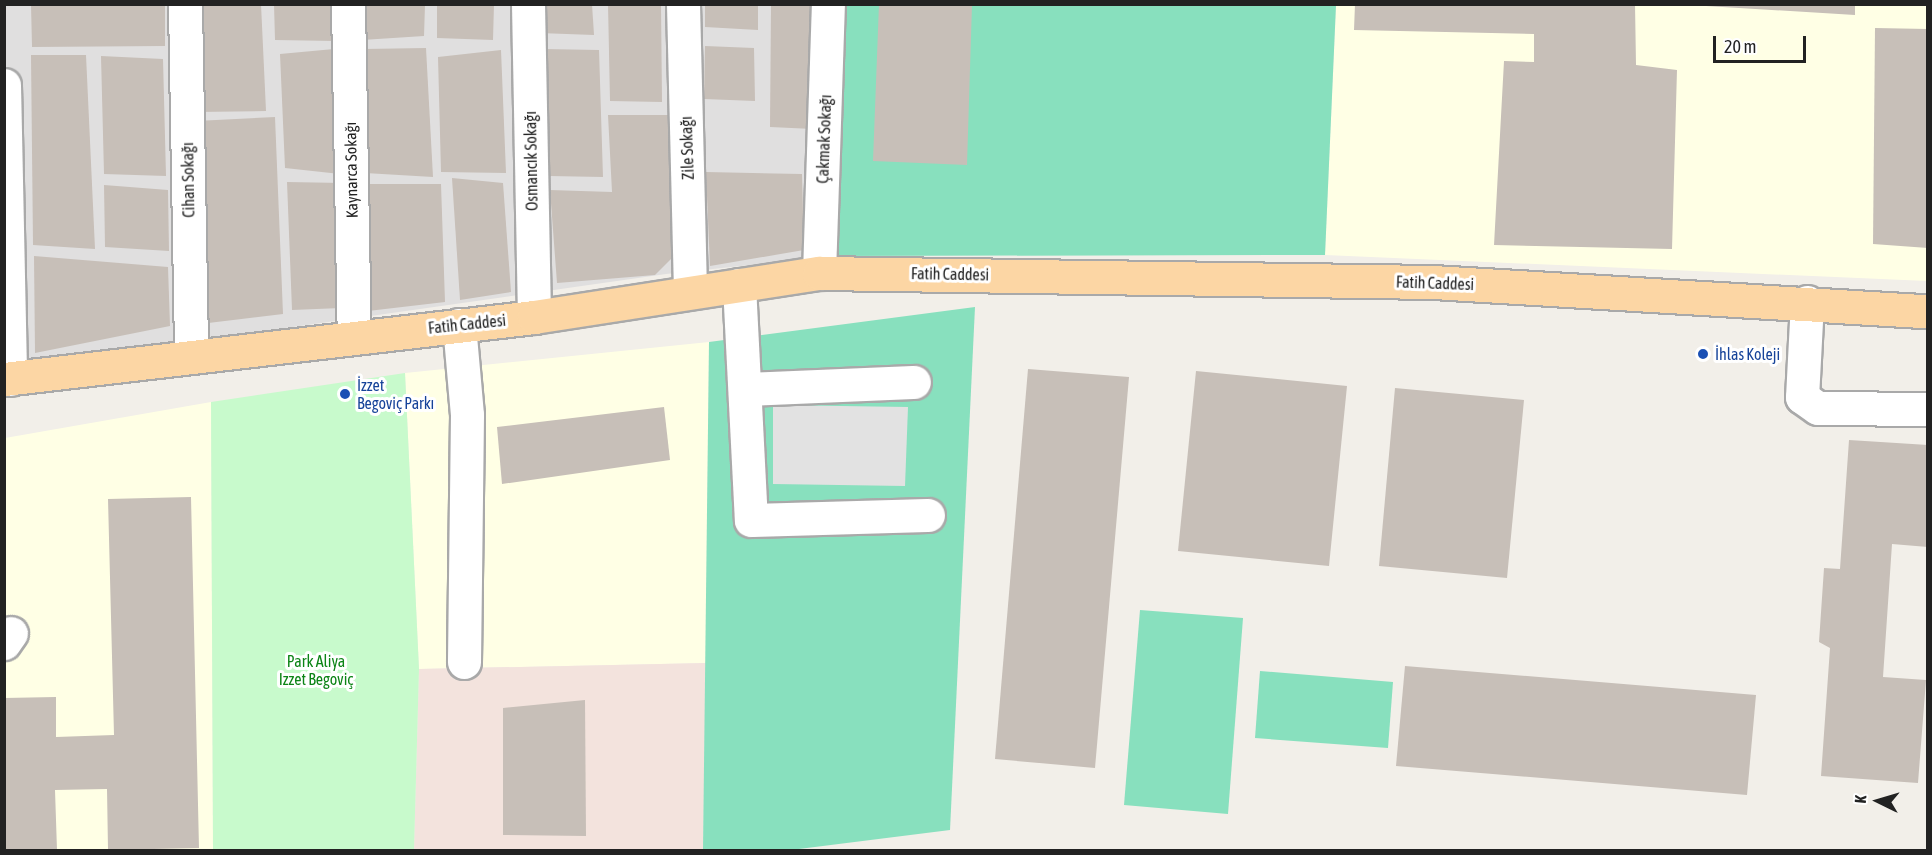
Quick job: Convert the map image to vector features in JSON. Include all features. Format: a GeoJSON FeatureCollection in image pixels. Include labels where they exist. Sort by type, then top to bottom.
{"type":"FeatureCollection","features":[{"type":"Feature","properties":{"kind":"main road","name":"Fatih Caddesi"},"geometry":{"type":"LineString","coordinates":[[7,379],[191,355],[534,317],[819,273],[1432,282],[1919,306]]}},
{"type":"Feature","properties":{"kind":"street","name":"Cihan Sokağı"},"geometry":{"type":"LineString","coordinates":[[185,4],[191,355]]}},
{"type":"Feature","properties":{"kind":"street","name":"Kaynarca Sokağı"},"geometry":{"type":"LineString","coordinates":[[348,4],[354,336]]}},
{"type":"Feature","properties":{"kind":"street","name":"Osmancık Sokağı"},"geometry":{"type":"LineString","coordinates":[[528,4],[534,317]]}},
{"type":"Feature","properties":{"kind":"street","name":"Zile Sokağı"},"geometry":{"type":"LineString","coordinates":[[683,4],[690,292]]}},
{"type":"Feature","properties":{"kind":"street","name":"Çakmak Sokağı"},"geometry":{"type":"LineString","coordinates":[[819,273],[828,4]]}},
{"type":"Feature","properties":{"kind":"street"},"geometry":{"type":"LineString","coordinates":[[4,85],[7,379]]}},
{"type":"Feature","properties":{"kind":"street"},"geometry":{"type":"LineString","coordinates":[[739,285],[751,520],[928,515]]}},
{"type":"Feature","properties":{"kind":"street"},"geometry":{"type":"LineString","coordinates":[[1807,302],[1803,397],[1818,408],[1928,409]]}},
{"type":"Feature","properties":{"kind":"street"},"geometry":{"type":"LineString","coordinates":[[459,325],[467,415],[464,662]]}},
{"type":"Feature","properties":{"kind":"street"},"geometry":{"type":"LineString","coordinates":[[745,390],[914,382]]}},
{"type":"Feature","properties":{"kind":"shaded area"},"geometry":{"type":"Polygon","coordinates":[[[5,5],[844,5],[833,256],[666,274],[5,368],[5,5]]]}},
{"type":"Feature","properties":{"kind":"shaded area"},"geometry":{"type":"Polygon","coordinates":[[[1336,5],[1927,5],[1927,281],[1325,255],[1336,5]]]}},
{"type":"Feature","properties":{"kind":"shaded area"},"geometry":{"type":"Polygon","coordinates":[[[709,342],[706,663],[419,669],[405,373],[709,342]]]}},
{"type":"Feature","properties":{"kind":"shaded area"},"geometry":{"type":"Polygon","coordinates":[[[211,402],[213,850],[5,850],[5,438],[211,402]]]}},
{"type":"Feature","properties":{"kind":"shaded area"},"geometry":{"type":"Polygon","coordinates":[[[773,405],[908,407],[905,486],[773,484],[773,405]]]}},
{"type":"Feature","properties":{"kind":"shaded area"},"geometry":{"type":"Polygon","coordinates":[[[706,663],[703,850],[414,850],[419,669],[706,663]]]}},
{"type":"Feature","properties":{"kind":"green space"},"geometry":{"type":"Polygon","coordinates":[[[844,5],[1336,5],[1325,255],[833,256],[844,5]]]}},
{"type":"Feature","properties":{"kind":"green space"},"geometry":{"type":"Polygon","coordinates":[[[975,307],[950,830],[791,850],[703,850],[709,342],[975,307]]]}},
{"type":"Feature","properties":{"kind":"green space","name":"Park Aliya Izzet Begoviç"},"geometry":{"type":"Polygon","coordinates":[[[405,373],[419,669],[414,850],[213,850],[211,402],[405,373]]]}},
{"type":"Feature","properties":{"kind":"green space"},"geometry":{"type":"Polygon","coordinates":[[[1140,610],[1243,618],[1228,814],[1124,805],[1140,610]]]}},
{"type":"Feature","properties":{"kind":"green space"},"geometry":{"type":"Polygon","coordinates":[[[1260,671],[1393,682],[1388,748],[1255,738],[1260,671]]]}},
{"type":"Feature","properties":{"kind":"building"},"geometry":{"type":"Polygon","coordinates":[[[31,4],[165,4],[165,46],[32,47],[31,4]]]}},
{"type":"Feature","properties":{"kind":"building"},"geometry":{"type":"Polygon","coordinates":[[[195,4],[261,4],[266,111],[196,112],[195,4]]]}},
{"type":"Feature","properties":{"kind":"building"},"geometry":{"type":"Polygon","coordinates":[[[274,4],[335,4],[335,41],[275,40],[274,4]]]}},
{"type":"Feature","properties":{"kind":"building"},"geometry":{"type":"Polygon","coordinates":[[[361,4],[425,4],[424,36],[362,40],[361,4]]]}},
{"type":"Feature","properties":{"kind":"building"},"geometry":{"type":"Polygon","coordinates":[[[437,4],[494,4],[493,40],[437,38],[437,4]]]}},
{"type":"Feature","properties":{"kind":"building"},"geometry":{"type":"Polygon","coordinates":[[[538,4],[592,4],[594,35],[539,33],[538,4]]]}},
{"type":"Feature","properties":{"kind":"building"},"geometry":{"type":"Polygon","coordinates":[[[608,4],[661,4],[662,102],[610,101],[608,4]]]}},
{"type":"Feature","properties":{"kind":"building"},"geometry":{"type":"Polygon","coordinates":[[[705,4],[758,4],[758,30],[705,27],[705,4]]]}},
{"type":"Feature","properties":{"kind":"building"},"geometry":{"type":"Polygon","coordinates":[[[771,4],[816,4],[813,129],[770,127],[771,4]]]}},
{"type":"Feature","properties":{"kind":"building"},"geometry":{"type":"Polygon","coordinates":[[[879,4],[972,4],[967,165],[873,161],[879,4]]]}},
{"type":"Feature","properties":{"kind":"building"},"geometry":{"type":"Polygon","coordinates":[[[1355,4],[1635,4],[1636,65],[1677,70],[1672,249],[1494,245],[1504,61],[1534,62],[1534,34],[1354,30],[1355,4]]]}},
{"type":"Feature","properties":{"kind":"building"},"geometry":{"type":"Polygon","coordinates":[[[1706,4],[1855,4],[1855,15],[1706,6],[1706,4]]]}},
{"type":"Feature","properties":{"kind":"building"},"geometry":{"type":"Polygon","coordinates":[[[1875,28],[1928,29],[1928,248],[1873,244],[1875,28]]]}},
{"type":"Feature","properties":{"kind":"building"},"geometry":{"type":"Polygon","coordinates":[[[705,46],[754,48],[755,101],[704,99],[705,46]]]}},
{"type":"Feature","properties":{"kind":"building"},"geometry":{"type":"Polygon","coordinates":[[[426,48],[433,177],[365,173],[364,49],[426,48]]]}},
{"type":"Feature","properties":{"kind":"building"},"geometry":{"type":"Polygon","coordinates":[[[334,49],[340,174],[285,168],[280,54],[334,49]]]}},
{"type":"Feature","properties":{"kind":"building"},"geometry":{"type":"Polygon","coordinates":[[[543,49],[599,50],[603,177],[549,176],[543,49]]]}},
{"type":"Feature","properties":{"kind":"building"},"geometry":{"type":"Polygon","coordinates":[[[501,50],[506,173],[441,172],[438,57],[501,50]]]}},
{"type":"Feature","properties":{"kind":"building"},"geometry":{"type":"Polygon","coordinates":[[[31,55],[86,55],[95,249],[33,245],[31,55]]]}},
{"type":"Feature","properties":{"kind":"building"},"geometry":{"type":"Polygon","coordinates":[[[101,56],[163,59],[166,176],[104,174],[101,56]]]}},
{"type":"Feature","properties":{"kind":"building"},"geometry":{"type":"Polygon","coordinates":[[[608,115],[670,115],[672,258],[655,275],[557,283],[550,190],[612,192],[608,115]]]}},
{"type":"Feature","properties":{"kind":"building"},"geometry":{"type":"Polygon","coordinates":[[[275,117],[283,314],[200,324],[196,121],[275,117]]]}},
{"type":"Feature","properties":{"kind":"building"},"geometry":{"type":"Polygon","coordinates":[[[706,172],[802,174],[804,250],[710,266],[706,172]]]}},
{"type":"Feature","properties":{"kind":"building"},"geometry":{"type":"Polygon","coordinates":[[[452,178],[503,183],[511,292],[460,300],[452,178]]]}},
{"type":"Feature","properties":{"kind":"building"},"geometry":{"type":"Polygon","coordinates":[[[287,182],[343,183],[341,308],[292,310],[287,182]]]}},
{"type":"Feature","properties":{"kind":"building"},"geometry":{"type":"Polygon","coordinates":[[[362,184],[441,184],[445,302],[368,311],[362,184]]]}},
{"type":"Feature","properties":{"kind":"building"},"geometry":{"type":"Polygon","coordinates":[[[104,185],[168,190],[169,251],[105,247],[104,185]]]}},
{"type":"Feature","properties":{"kind":"building"},"geometry":{"type":"Polygon","coordinates":[[[34,256],[168,267],[170,326],[35,353],[34,256]]]}},
{"type":"Feature","properties":{"kind":"building"},"geometry":{"type":"Polygon","coordinates":[[[1028,369],[1129,377],[1095,768],[995,759],[1028,369]]]}},
{"type":"Feature","properties":{"kind":"building"},"geometry":{"type":"Polygon","coordinates":[[[1196,371],[1347,386],[1329,566],[1178,551],[1196,371]]]}},
{"type":"Feature","properties":{"kind":"building"},"geometry":{"type":"Polygon","coordinates":[[[1395,388],[1524,400],[1507,578],[1379,566],[1395,388]]]}},
{"type":"Feature","properties":{"kind":"building"},"geometry":{"type":"Polygon","coordinates":[[[664,407],[670,460],[502,484],[497,427],[664,407]]]}},
{"type":"Feature","properties":{"kind":"building"},"geometry":{"type":"Polygon","coordinates":[[[1849,440],[1928,445],[1928,547],[1892,544],[1883,677],[1926,680],[1918,783],[1821,776],[1830,648],[1819,642],[1824,568],[1840,569],[1849,440]]]}},
{"type":"Feature","properties":{"kind":"building"},"geometry":{"type":"Polygon","coordinates":[[[191,497],[199,848],[108,850],[107,789],[55,790],[57,850],[4,850],[4,698],[56,697],[56,737],[114,735],[108,499],[191,497]]]}},
{"type":"Feature","properties":{"kind":"building"},"geometry":{"type":"Polygon","coordinates":[[[1405,666],[1756,695],[1747,795],[1396,766],[1405,666]]]}},
{"type":"Feature","properties":{"kind":"building"},"geometry":{"type":"Polygon","coordinates":[[[585,700],[586,836],[503,835],[503,708],[585,700]]]}},
{"type":"Feature","properties":{"kind":"place","name":"İhlas Koleji"},"geometry":{"type":"Point","coordinates":[1703,354]}},
{"type":"Feature","properties":{"kind":"place","name":"İzzet Begoviç Parkı"},"geometry":{"type":"Point","coordinates":[345,394]}}]}
